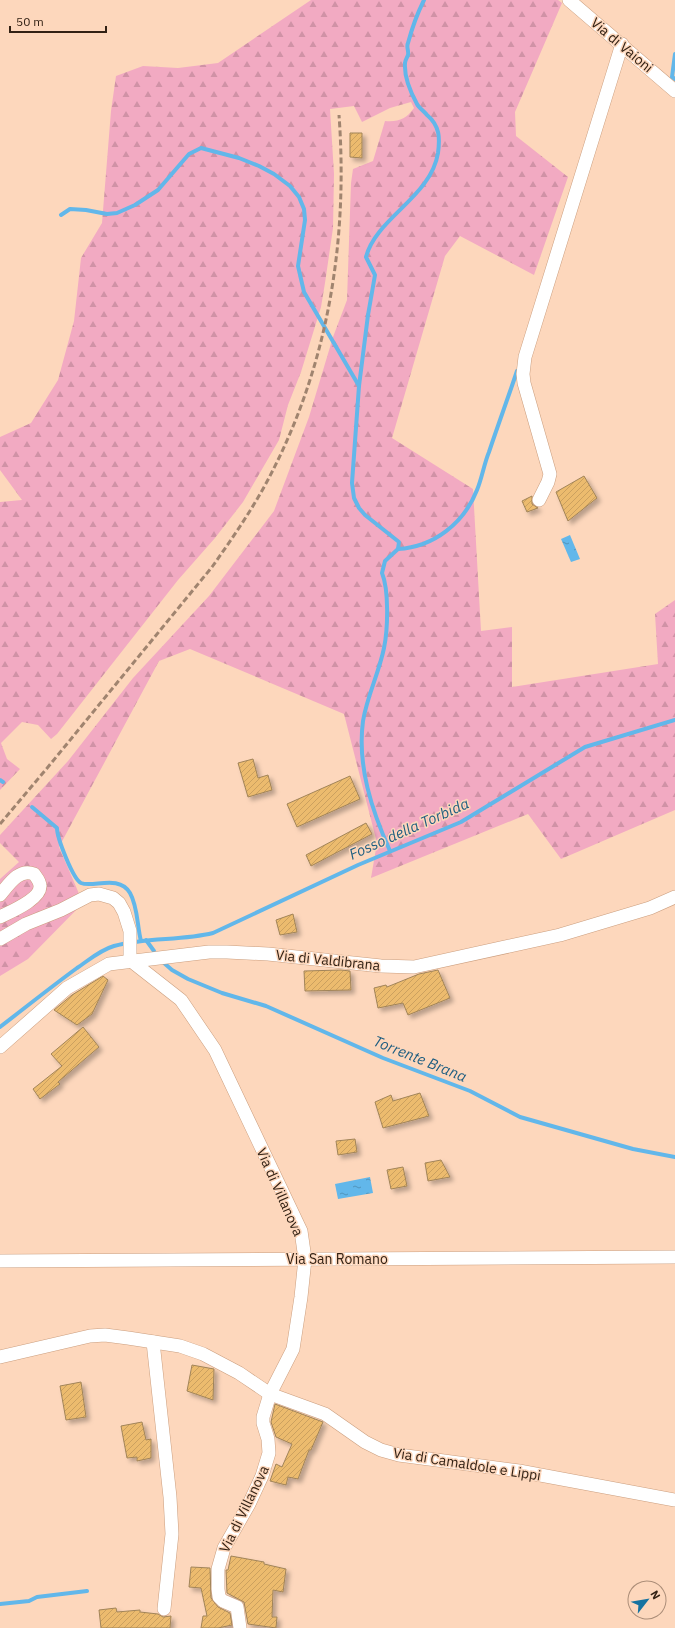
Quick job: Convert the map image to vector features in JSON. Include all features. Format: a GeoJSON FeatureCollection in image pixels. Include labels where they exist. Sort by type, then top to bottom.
{"type":"FeatureCollection","features":[{"type":"Feature","properties":{"kind":"street","name":"Via di Vaioni"},"geometry":{"type":"LineString","coordinates":[[569,0],[675,91]]}},
{"type":"Feature","properties":{"kind":"street"},"geometry":{"type":"LineString","coordinates":[[539,500],[548,482],[550,474],[524,387],[523,374],[525,357],[622,44]]}},
{"type":"Feature","properties":{"kind":"street"},"geometry":{"type":"LineString","coordinates":[[0,895],[14,879],[27,872],[34,874],[40,884],[40,891],[33,898],[0,917]]}},
{"type":"Feature","properties":{"kind":"street"},"geometry":{"type":"LineString","coordinates":[[0,939],[26,924],[61,910],[90,895],[98,894],[113,898],[119,903],[124,912],[130,931],[130,960]]}},
{"type":"Feature","properties":{"kind":"street","name":"Via di Valdibrana"},"geometry":{"type":"LineString","coordinates":[[0,1047],[67,988],[109,964],[130,960],[210,952],[227,952],[268,954],[381,966],[414,967],[560,935],[636,913],[675,897]]}},
{"type":"Feature","properties":{"kind":"street","name":"Via di Villanova"},"geometry":{"type":"LineString","coordinates":[[130,960],[181,1000],[215,1050],[301,1232],[305,1259],[302,1297],[293,1349],[270,1394],[263,1423],[270,1445],[267,1462],[250,1504],[224,1548],[218,1569],[218,1590],[220,1597],[223,1601],[237,1607],[240,1628]]}},
{"type":"Feature","properties":{"kind":"street","name":"Via San Romano"},"geometry":{"type":"LineString","coordinates":[[0,1261],[675,1257]]}},
{"type":"Feature","properties":{"kind":"street","name":"Via di Camaldole e Lippi"},"geometry":{"type":"LineString","coordinates":[[0,1357],[90,1336],[105,1335],[180,1346],[203,1354],[239,1372],[270,1394],[325,1414],[365,1442],[381,1450],[399,1455],[519,1471],[675,1500]]}},
{"type":"Feature","properties":{"kind":"street"},"geometry":{"type":"LineString","coordinates":[[153,1342],[170,1497],[172,1534],[164,1609]]}},
{"type":"Feature","properties":{"kind":"green space"},"geometry":{"type":"Polygon","coordinates":[[[311,0],[558,0],[562,3],[515,112],[516,136],[568,177],[534,275],[460,236],[445,256],[392,438],[473,489],[481,631],[512,627],[512,687],[658,664],[655,614],[675,600],[675,810],[561,859],[528,814],[371,878],[377,843],[344,714],[190,649],[159,661],[59,847],[83,903],[28,959],[0,976],[0,879],[19,862],[0,843],[0,835],[68,761],[133,678],[209,596],[274,511],[309,417],[333,337],[347,300],[351,183],[353,169],[373,161],[385,121],[402,119],[408,115],[414,108],[411,102],[390,108],[362,122],[354,106],[330,109],[334,174],[333,228],[325,283],[321,307],[301,372],[288,405],[279,440],[243,502],[215,538],[178,580],[57,734],[51,739],[38,725],[22,722],[1,743],[7,759],[20,769],[0,790],[0,502],[22,500],[0,470],[0,437],[31,423],[58,380],[74,321],[81,258],[102,223],[111,111],[116,76],[143,66],[178,68],[218,63],[311,0]]]}},
{"type":"Feature","properties":{"kind":"water"},"geometry":{"type":"Polygon","coordinates":[[[570,535],[580,559],[571,562],[561,539],[570,535]]]}},
{"type":"Feature","properties":{"kind":"water"},"geometry":{"type":"Polygon","coordinates":[[[370,1177],[373,1193],[338,1199],[335,1184],[370,1177]]]}},
{"type":"Feature","properties":{"kind":"building"},"geometry":{"type":"Polygon","coordinates":[[[350,133],[362,133],[362,158],[350,157],[350,133]]]}},
{"type":"Feature","properties":{"kind":"building"},"geometry":{"type":"Polygon","coordinates":[[[584,476],[597,498],[568,521],[556,492],[584,476]]]}},
{"type":"Feature","properties":{"kind":"building"},"geometry":{"type":"Polygon","coordinates":[[[532,496],[532,504],[538,508],[527,512],[522,501],[532,496]]]}},
{"type":"Feature","properties":{"kind":"building"},"geometry":{"type":"Polygon","coordinates":[[[253,759],[258,778],[268,775],[272,790],[248,797],[238,763],[253,759]]]}},
{"type":"Feature","properties":{"kind":"building"},"geometry":{"type":"Polygon","coordinates":[[[350,776],[360,799],[297,827],[287,804],[350,776]]]}},
{"type":"Feature","properties":{"kind":"building"},"geometry":{"type":"Polygon","coordinates":[[[366,823],[372,834],[311,866],[306,855],[366,823]]]}},
{"type":"Feature","properties":{"kind":"building"},"geometry":{"type":"Polygon","coordinates":[[[293,914],[297,932],[280,935],[276,920],[293,914]]]}},
{"type":"Feature","properties":{"kind":"building"},"geometry":{"type":"Polygon","coordinates":[[[438,970],[450,998],[408,1015],[403,1003],[378,1008],[374,988],[386,985],[387,987],[419,974],[438,970]]]}},
{"type":"Feature","properties":{"kind":"building"},"geometry":{"type":"Polygon","coordinates":[[[304,971],[350,971],[351,990],[305,991],[304,971]]]}},
{"type":"Feature","properties":{"kind":"building"},"geometry":{"type":"Polygon","coordinates":[[[103,976],[108,980],[92,1014],[77,1025],[54,1010],[72,995],[103,976]]]}},
{"type":"Feature","properties":{"kind":"building"},"geometry":{"type":"Polygon","coordinates":[[[83,1027],[99,1047],[58,1082],[60,1084],[40,1099],[33,1089],[62,1066],[51,1054],[83,1027]]]}},
{"type":"Feature","properties":{"kind":"building"},"geometry":{"type":"Polygon","coordinates":[[[420,1093],[429,1116],[383,1128],[375,1102],[391,1095],[393,1101],[420,1093]]]}},
{"type":"Feature","properties":{"kind":"building"},"geometry":{"type":"Polygon","coordinates":[[[355,1139],[357,1152],[338,1155],[336,1141],[355,1139]]]}},
{"type":"Feature","properties":{"kind":"building"},"geometry":{"type":"Polygon","coordinates":[[[441,1160],[450,1177],[428,1181],[425,1163],[441,1160]]]}},
{"type":"Feature","properties":{"kind":"building"},"geometry":{"type":"Polygon","coordinates":[[[403,1167],[407,1186],[391,1189],[387,1170],[403,1167]]]}},
{"type":"Feature","properties":{"kind":"building"},"geometry":{"type":"Polygon","coordinates":[[[192,1365],[214,1369],[213,1400],[187,1391],[192,1365]]]}},
{"type":"Feature","properties":{"kind":"building"},"geometry":{"type":"Polygon","coordinates":[[[81,1382],[86,1417],[66,1420],[60,1386],[81,1382]]]}},
{"type":"Feature","properties":{"kind":"building"},"geometry":{"type":"Polygon","coordinates":[[[275,1404],[323,1422],[311,1450],[309,1450],[298,1479],[288,1477],[286,1485],[270,1481],[276,1464],[282,1467],[292,1444],[276,1437],[271,1422],[275,1404]]]}},
{"type":"Feature","properties":{"kind":"building"},"geometry":{"type":"Polygon","coordinates":[[[142,1422],[146,1440],[151,1439],[151,1458],[137,1461],[137,1457],[127,1458],[121,1426],[142,1422]]]}},
{"type":"Feature","properties":{"kind":"building"},"geometry":{"type":"Polygon","coordinates":[[[231,1556],[264,1562],[264,1564],[286,1569],[283,1592],[273,1590],[272,1617],[277,1617],[276,1628],[248,1624],[244,1602],[227,1593],[226,1570],[228,1570],[231,1556]]]}},
{"type":"Feature","properties":{"kind":"building"},"geometry":{"type":"Polygon","coordinates":[[[191,1567],[210,1568],[211,1598],[218,1607],[230,1613],[232,1625],[218,1628],[201,1628],[203,1616],[207,1616],[201,1588],[189,1587],[191,1567]]]}},
{"type":"Feature","properties":{"kind":"building"},"geometry":{"type":"Polygon","coordinates":[[[116,1608],[117,1612],[140,1610],[140,1612],[158,1614],[163,1617],[171,1616],[170,1628],[101,1628],[99,1610],[116,1608]]]}},
{"type":"Feature","properties":{"kind":"waterway"},"geometry":{"type":"LineString","coordinates":[[390,851],[377,820],[368,788],[362,755],[362,738],[365,712],[382,657],[385,640],[387,599],[382,573],[385,561],[398,549],[399,542],[365,515],[359,508],[354,498],[352,483],[359,386],[368,315],[375,275],[366,257],[380,230],[415,195],[425,182],[433,169],[438,153],[439,137],[437,128],[431,119],[419,107],[412,95],[405,68],[405,62],[408,55],[407,44],[424,0]]}},
{"type":"Feature","properties":{"kind":"waterway"},"geometry":{"type":"LineString","coordinates":[[675,54],[672,77],[675,79]]}},
{"type":"Feature","properties":{"kind":"waterway"},"geometry":{"type":"LineString","coordinates":[[61,215],[70,209],[107,214],[117,213],[135,205],[158,190],[189,154],[201,148],[239,158],[274,174],[290,186],[299,197],[304,209],[305,220],[298,266],[304,292],[359,386]]}},
{"type":"Feature","properties":{"kind":"waterway"},"geometry":{"type":"LineString","coordinates":[[398,549],[424,544],[446,531],[456,523],[464,513],[479,485],[487,457],[517,371]]}},
{"type":"Feature","properties":{"kind":"waterway","name":"Fosso della Torbida"},"geometry":{"type":"LineString","coordinates":[[0,1027],[77,968],[104,950],[126,943],[189,937],[213,933],[358,865],[461,822],[585,747],[675,720]]}},
{"type":"Feature","properties":{"kind":"waterway"},"geometry":{"type":"LineString","coordinates":[[32,807],[57,828],[66,858],[74,874],[81,883],[119,884],[125,887],[130,893],[136,910],[141,941]]}},
{"type":"Feature","properties":{"kind":"waterway","name":"Torrente Brana"},"geometry":{"type":"LineString","coordinates":[[146,940],[154,951]]}},
{"type":"Feature","properties":{"kind":"waterway","name":"Torrente Brana"},"geometry":{"type":"LineString","coordinates":[[164,963],[172,970],[188,979],[222,993],[266,1006],[383,1058],[470,1091],[520,1117],[633,1149],[675,1157]]}},
{"type":"Feature","properties":{"kind":"waterway"},"geometry":{"type":"LineString","coordinates":[[0,1604],[29,1601],[37,1597],[87,1591]]}},
{"type":"Feature","properties":{"kind":"railway"},"geometry":{"type":"LineString","coordinates":[[0,824],[212,567],[252,507],[273,470],[292,428],[308,385],[321,342],[330,297],[337,252],[340,207],[341,161],[339,115]]}}]}
